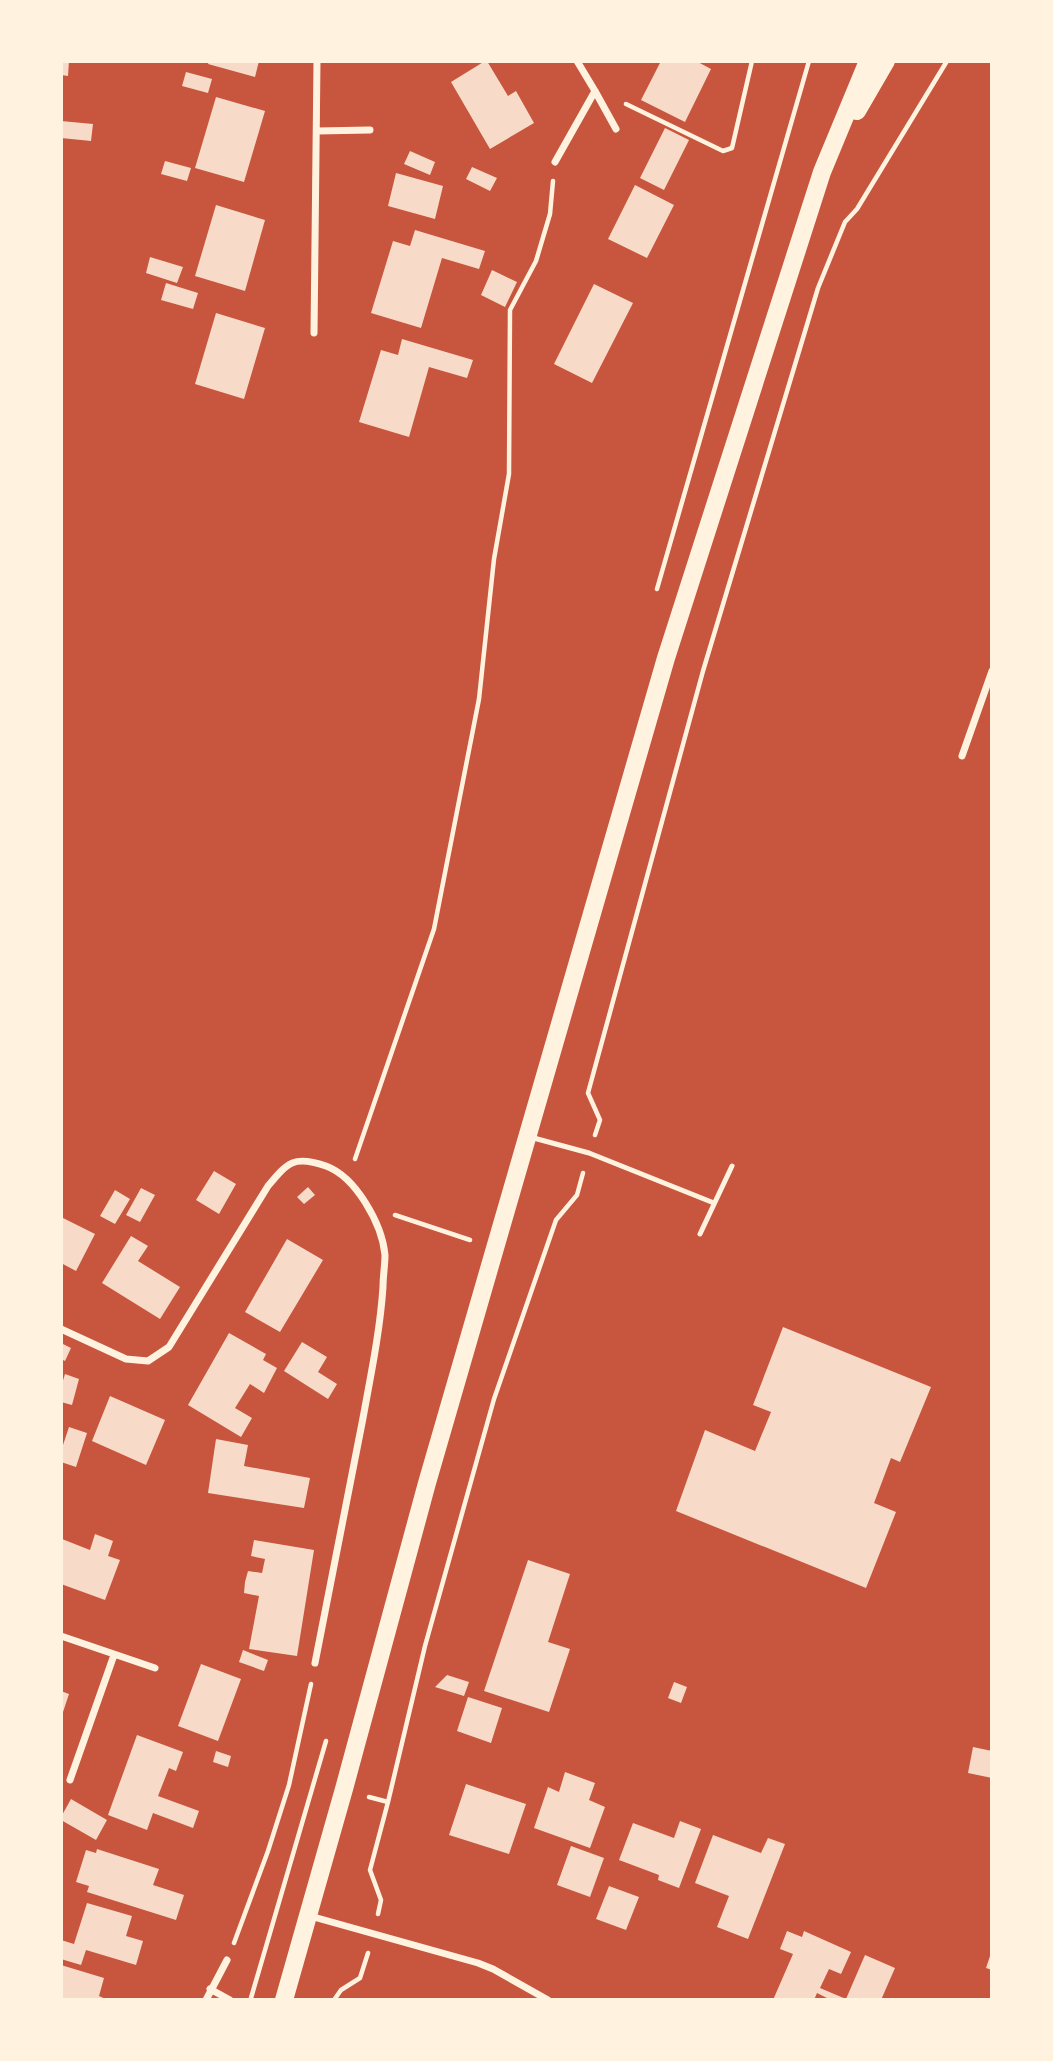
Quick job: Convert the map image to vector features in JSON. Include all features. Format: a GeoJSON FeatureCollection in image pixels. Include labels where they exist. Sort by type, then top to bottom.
{"type":"FeatureCollection","features":[{"type":"Feature","properties":{"kind":"main road"},"geometry":{"type":"LineString","coordinates":[[284,2000],[427,1483],[670,647],[822,172],[868,61]]}},
{"type":"Feature","properties":{"kind":"main road"},"geometry":{"type":"LineString","coordinates":[[822,172],[886,61]]}},
{"type":"Feature","properties":{"kind":"street"},"geometry":{"type":"LineString","coordinates":[[314,333],[317,61]]}},
{"type":"Feature","properties":{"kind":"street"},"geometry":{"type":"LineString","coordinates":[[577,61],[616,128]]}},
{"type":"Feature","properties":{"kind":"street"},"geometry":{"type":"LineString","coordinates":[[555,162],[595,91]]}},
{"type":"Feature","properties":{"kind":"street"},"geometry":{"type":"LineString","coordinates":[[317,131],[370,130]]}},
{"type":"Feature","properties":{"kind":"street"},"geometry":{"type":"LineString","coordinates":[[962,756],[992,671]]}},
{"type":"Feature","properties":{"kind":"street"},"geometry":{"type":"LineString","coordinates":[[61,1329],[126,1359],[148,1361],[169,1347],[268,1186],[284,1166],[298,1161],[312,1161],[334,1169],[348,1180],[368,1206],[381,1236],[385,1256],[381,1320],[315,1663]]}},
{"type":"Feature","properties":{"kind":"street"},"geometry":{"type":"LineString","coordinates":[[61,1636],[155,1668]]}},
{"type":"Feature","properties":{"kind":"street"},"geometry":{"type":"LineString","coordinates":[[70,1780],[114,1655]]}},
{"type":"Feature","properties":{"kind":"street"},"geometry":{"type":"LineString","coordinates":[[309,1916],[478,1963],[548,2000]]}},
{"type":"Feature","properties":{"kind":"street"},"geometry":{"type":"LineString","coordinates":[[206,2000],[227,1960]]}},
{"type":"Feature","properties":{"kind":"street"},"geometry":{"type":"LineString","coordinates":[[210,1989],[230,2000]]}},
{"type":"Feature","properties":{"kind":"lane"},"geometry":{"type":"LineString","coordinates":[[527,1136],[589,1153],[714,1203]]}},
{"type":"Feature","properties":{"kind":"lane"},"geometry":{"type":"LineString","coordinates":[[700,1234],[732,1166]]}},
{"type":"Feature","properties":{"kind":"path"},"geometry":{"type":"LineString","coordinates":[[595,91],[644,111],[723,150],[732,148],[752,61]]}},
{"type":"Feature","properties":{"kind":"path"},"geometry":{"type":"LineString","coordinates":[[334,2000],[341,1990],[360,1978],[374,1933],[381,1900],[370,1870],[428,1633],[494,1399],[556,1220],[577,1195],[600,1120],[588,1093],[703,671],[818,288],[845,222],[857,209],[947,61]]}},
{"type":"Feature","properties":{"kind":"path"},"geometry":{"type":"LineString","coordinates":[[348,1180],[434,929],[479,699],[494,559],[509,474],[510,310],[536,261],[550,214],[555,162]]}},
{"type":"Feature","properties":{"kind":"path"},"geometry":{"type":"LineString","coordinates":[[368,1206],[470,1240]]}},
{"type":"Feature","properties":{"kind":"path"},"geometry":{"type":"LineString","coordinates":[[227,1960],[268,1851],[289,1784],[315,1663]]}},
{"type":"Feature","properties":{"kind":"building"},"geometry":{"type":"Polygon","coordinates":[[[61,61],[69,61],[68,76],[61,75],[61,61]]]}},
{"type":"Feature","properties":{"kind":"building"},"geometry":{"type":"Polygon","coordinates":[[[209,61],[259,61],[255,77],[208,64],[209,61]]]}},
{"type":"Feature","properties":{"kind":"building"},"geometry":{"type":"Polygon","coordinates":[[[485,61],[508,96],[516,91],[534,123],[490,149],[451,82],[485,61]]]}},
{"type":"Feature","properties":{"kind":"building"},"geometry":{"type":"Polygon","coordinates":[[[661,61],[696,61],[711,69],[685,122],[641,100],[661,61]]]}},
{"type":"Feature","properties":{"kind":"building"},"geometry":{"type":"Polygon","coordinates":[[[186,72],[212,79],[208,93],[182,86],[186,72]]]}},
{"type":"Feature","properties":{"kind":"building"},"geometry":{"type":"Polygon","coordinates":[[[216,97],[265,111],[244,182],[195,168],[216,97]]]}},
{"type":"Feature","properties":{"kind":"building"},"geometry":{"type":"Polygon","coordinates":[[[61,121],[93,124],[91,141],[61,138],[61,121]]]}},
{"type":"Feature","properties":{"kind":"building"},"geometry":{"type":"Polygon","coordinates":[[[665,128],[689,140],[664,190],[640,178],[665,128]]]}},
{"type":"Feature","properties":{"kind":"building"},"geometry":{"type":"Polygon","coordinates":[[[410,151],[435,162],[430,175],[404,164],[410,151]]]}},
{"type":"Feature","properties":{"kind":"building"},"geometry":{"type":"Polygon","coordinates":[[[165,161],[191,168],[187,181],[161,174],[165,161]]]}},
{"type":"Feature","properties":{"kind":"building"},"geometry":{"type":"Polygon","coordinates":[[[472,167],[497,178],[490,191],[466,179],[472,167]]]}},
{"type":"Feature","properties":{"kind":"building"},"geometry":{"type":"Polygon","coordinates":[[[396,173],[443,186],[435,219],[388,206],[396,173]]]}},
{"type":"Feature","properties":{"kind":"building"},"geometry":{"type":"Polygon","coordinates":[[[635,185],[674,205],[647,258],[608,239],[635,185]]]}},
{"type":"Feature","properties":{"kind":"building"},"geometry":{"type":"Polygon","coordinates":[[[216,205],[265,220],[245,291],[195,276],[216,205]]]}},
{"type":"Feature","properties":{"kind":"building"},"geometry":{"type":"Polygon","coordinates":[[[415,230],[485,251],[479,269],[442,258],[421,328],[371,313],[393,241],[410,246],[415,230]]]}},
{"type":"Feature","properties":{"kind":"building"},"geometry":{"type":"Polygon","coordinates":[[[150,257],[183,267],[177,283],[146,273],[150,257]]]}},
{"type":"Feature","properties":{"kind":"building"},"geometry":{"type":"Polygon","coordinates":[[[492,270],[517,282],[505,307],[481,295],[492,270]]]}},
{"type":"Feature","properties":{"kind":"building"},"geometry":{"type":"Polygon","coordinates":[[[166,283],[198,293],[193,309],[161,300],[166,283]]]}},
{"type":"Feature","properties":{"kind":"building"},"geometry":{"type":"Polygon","coordinates":[[[594,284],[633,303],[592,383],[554,364],[594,284]]]}},
{"type":"Feature","properties":{"kind":"building"},"geometry":{"type":"Polygon","coordinates":[[[216,313],[265,328],[244,399],[195,384],[216,313]]]}},
{"type":"Feature","properties":{"kind":"building"},"geometry":{"type":"Polygon","coordinates":[[[402,339],[473,360],[467,378],[429,367],[409,437],[359,422],[381,350],[398,355],[402,339]]]}},
{"type":"Feature","properties":{"kind":"building"},"geometry":{"type":"Polygon","coordinates":[[[214,1171],[236,1184],[219,1214],[196,1200],[214,1171]]]}},
{"type":"Feature","properties":{"kind":"building"},"geometry":{"type":"Polygon","coordinates":[[[308,1187],[315,1195],[304,1204],[297,1197],[308,1187]]]}},
{"type":"Feature","properties":{"kind":"building"},"geometry":{"type":"Polygon","coordinates":[[[141,1188],[155,1195],[140,1222],[126,1215],[141,1188]]]}},
{"type":"Feature","properties":{"kind":"building"},"geometry":{"type":"Polygon","coordinates":[[[115,1190],[130,1199],[115,1224],[100,1216],[115,1190]]]}},
{"type":"Feature","properties":{"kind":"building"},"geometry":{"type":"Polygon","coordinates":[[[61,1217],[95,1234],[76,1271],[61,1263],[61,1217]]]}},
{"type":"Feature","properties":{"kind":"building"},"geometry":{"type":"Polygon","coordinates":[[[131,1236],[148,1246],[138,1261],[180,1287],[160,1319],[102,1283],[131,1236]]]}},
{"type":"Feature","properties":{"kind":"building"},"geometry":{"type":"Polygon","coordinates":[[[287,1239],[323,1260],[280,1332],[245,1312],[287,1239]]]}},
{"type":"Feature","properties":{"kind":"building"},"geometry":{"type":"Polygon","coordinates":[[[783,1327],[931,1387],[900,1462],[891,1458],[874,1503],[896,1512],[866,1588],[676,1511],[705,1430],[755,1451],[771,1412],[753,1405],[783,1327]]]}},
{"type":"Feature","properties":{"kind":"building"},"geometry":{"type":"Polygon","coordinates":[[[229,1333],[266,1354],[263,1360],[277,1368],[264,1393],[250,1384],[235,1408],[252,1418],[241,1437],[188,1405],[229,1333]]]}},
{"type":"Feature","properties":{"kind":"building"},"geometry":{"type":"Polygon","coordinates":[[[302,1342],[327,1357],[318,1372],[337,1384],[328,1399],[284,1371],[302,1342]]]}},
{"type":"Feature","properties":{"kind":"building"},"geometry":{"type":"Polygon","coordinates":[[[61,1343],[71,1348],[65,1361],[61,1359],[61,1343]]]}},
{"type":"Feature","properties":{"kind":"building"},"geometry":{"type":"Polygon","coordinates":[[[65,1374],[79,1379],[72,1405],[61,1402],[61,1387],[65,1374]]]}},
{"type":"Feature","properties":{"kind":"building"},"geometry":{"type":"Polygon","coordinates":[[[110,1396],[165,1420],[146,1465],[92,1441],[110,1396]]]}},
{"type":"Feature","properties":{"kind":"building"},"geometry":{"type":"Polygon","coordinates":[[[69,1427],[87,1433],[76,1467],[61,1462],[61,1451],[69,1427]]]}},
{"type":"Feature","properties":{"kind":"building"},"geometry":{"type":"Polygon","coordinates":[[[216,1439],[248,1445],[244,1466],[310,1478],[304,1508],[208,1493],[216,1439]]]}},
{"type":"Feature","properties":{"kind":"building"},"geometry":{"type":"Polygon","coordinates":[[[95,1534],[113,1541],[108,1556],[120,1560],[105,1600],[61,1584],[62,1539],[90,1550],[95,1534]]]}},
{"type":"Feature","properties":{"kind":"building"},"geometry":{"type":"Polygon","coordinates":[[[254,1540],[314,1550],[297,1656],[249,1649],[259,1596],[244,1593],[245,1582],[248,1571],[262,1573],[265,1559],[251,1556],[254,1540]]]}},
{"type":"Feature","properties":{"kind":"building"},"geometry":{"type":"Polygon","coordinates":[[[528,1560],[570,1574],[548,1642],[570,1649],[549,1712],[484,1691],[528,1560]]]}},
{"type":"Feature","properties":{"kind":"building"},"geometry":{"type":"Polygon","coordinates":[[[243,1650],[268,1660],[264,1671],[239,1662],[243,1650]]]}},
{"type":"Feature","properties":{"kind":"building"},"geometry":{"type":"Polygon","coordinates":[[[201,1664],[241,1679],[218,1741],[178,1726],[201,1664]]]}},
{"type":"Feature","properties":{"kind":"building"},"geometry":{"type":"Polygon","coordinates":[[[447,1675],[469,1682],[464,1696],[435,1687],[447,1675]]]}},
{"type":"Feature","properties":{"kind":"building"},"geometry":{"type":"Polygon","coordinates":[[[674,1682],[687,1687],[681,1703],[668,1698],[674,1682]]]}},
{"type":"Feature","properties":{"kind":"building"},"geometry":{"type":"Polygon","coordinates":[[[61,1691],[69,1694],[62,1715],[61,1715],[61,1691]]]}},
{"type":"Feature","properties":{"kind":"building"},"geometry":{"type":"Polygon","coordinates":[[[468,1697],[502,1708],[491,1743],[457,1731],[468,1697]]]}},
{"type":"Feature","properties":{"kind":"building"},"geometry":{"type":"Polygon","coordinates":[[[137,1735],[183,1752],[176,1771],[169,1768],[158,1796],[199,1811],[193,1828],[153,1813],[147,1830],[108,1815],[137,1735]]]}},
{"type":"Feature","properties":{"kind":"building"},"geometry":{"type":"Polygon","coordinates":[[[973,1747],[992,1751],[992,1778],[968,1773],[973,1747]]]}},
{"type":"Feature","properties":{"kind":"building"},"geometry":{"type":"Polygon","coordinates":[[[216,1751],[231,1756],[228,1767],[213,1762],[216,1751]]]}},
{"type":"Feature","properties":{"kind":"building"},"geometry":{"type":"Polygon","coordinates":[[[565,1772],[595,1783],[589,1800],[605,1807],[590,1848],[534,1828],[548,1787],[559,1792],[565,1772]]]}},
{"type":"Feature","properties":{"kind":"building"},"geometry":{"type":"Polygon","coordinates":[[[466,1784],[526,1804],[509,1854],[449,1835],[466,1784]]]}},
{"type":"Feature","properties":{"kind":"building"},"geometry":{"type":"Polygon","coordinates":[[[71,1799],[107,1820],[96,1840],[61,1820],[71,1799]]]}},
{"type":"Feature","properties":{"kind":"building"},"geometry":{"type":"Polygon","coordinates":[[[680,1821],[701,1829],[679,1888],[658,1880],[659,1875],[619,1860],[633,1823],[674,1838],[680,1821]]]}},
{"type":"Feature","properties":{"kind":"building"},"geometry":{"type":"Polygon","coordinates":[[[713,1835],[761,1853],[768,1838],[785,1844],[748,1939],[717,1927],[729,1896],[695,1883],[713,1835]]]}},
{"type":"Feature","properties":{"kind":"building"},"geometry":{"type":"Polygon","coordinates":[[[571,1846],[604,1858],[590,1897],[557,1885],[571,1846]]]}},
{"type":"Feature","properties":{"kind":"building"},"geometry":{"type":"Polygon","coordinates":[[[97,1849],[159,1869],[153,1885],[184,1895],[176,1920],[87,1892],[89,1886],[76,1882],[86,1850],[96,1853],[97,1849]]]}},
{"type":"Feature","properties":{"kind":"building"},"geometry":{"type":"Polygon","coordinates":[[[609,1886],[639,1897],[626,1930],[596,1919],[609,1886]]]}},
{"type":"Feature","properties":{"kind":"building"},"geometry":{"type":"Polygon","coordinates":[[[87,1903],[132,1916],[126,1936],[143,1941],[136,1965],[86,1950],[81,1965],[61,1959],[61,1940],[74,1944],[87,1903]]]}},
{"type":"Feature","properties":{"kind":"building"},"geometry":{"type":"Polygon","coordinates":[[[787,1931],[802,1937],[804,1931],[851,1952],[841,1974],[829,1969],[820,1988],[846,1999],[865,1955],[895,1968],[881,2000],[831,2000],[817,1993],[814,2000],[773,2000],[793,1954],[780,1949],[787,1931]]]}},
{"type":"Feature","properties":{"kind":"building"},"geometry":{"type":"Polygon","coordinates":[[[992,1953],[992,1970],[986,1968],[992,1953]]]}},
{"type":"Feature","properties":{"kind":"building"},"geometry":{"type":"Polygon","coordinates":[[[61,1965],[104,1978],[99,1996],[108,2000],[61,2000],[61,1965]]]}}]}
